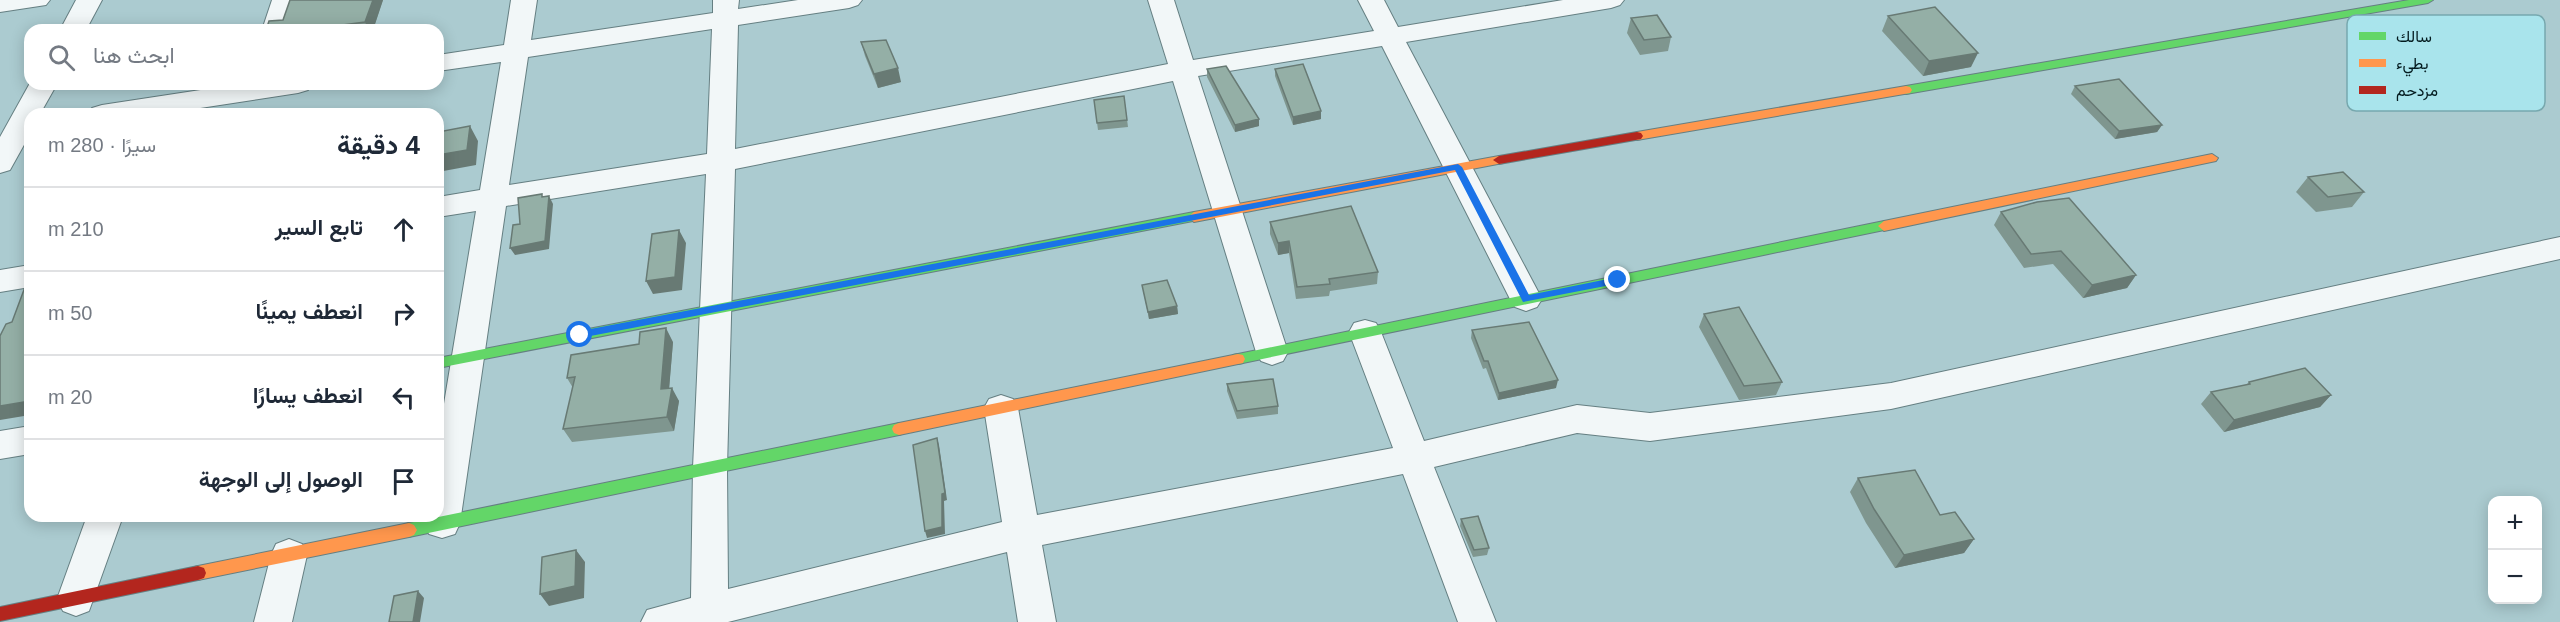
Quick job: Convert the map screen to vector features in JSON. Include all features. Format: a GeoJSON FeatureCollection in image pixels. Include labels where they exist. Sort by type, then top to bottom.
{"type":"FeatureCollection","features":[{"type":"Feature","properties":{"kind":"street"},"geometry":{"type":"LineString","coordinates":[[0,4],[37,0]]}},
{"type":"Feature","properties":{"kind":"street"},"geometry":{"type":"LineString","coordinates":[[76,24],[89,0]]}},
{"type":"Feature","properties":{"kind":"street"},"geometry":{"type":"LineString","coordinates":[[277,24],[285,0]]}},
{"type":"Feature","properties":{"kind":"street"},"geometry":{"type":"LineString","coordinates":[[444,510],[525,0]]}},
{"type":"Feature","properties":{"kind":"street"},"geometry":{"type":"LineString","coordinates":[[444,62],[516,51],[726,9],[849,0]]}},
{"type":"Feature","properties":{"kind":"street"},"geometry":{"type":"LineString","coordinates":[[1161,0],[1272,352]]}},
{"type":"Feature","properties":{"kind":"street"},"geometry":{"type":"LineString","coordinates":[[1371,0],[1526,299]]}},
{"type":"Feature","properties":{"kind":"street"},"geometry":{"type":"LineString","coordinates":[[444,206],[720,162],[1183,70],[1611,0]]}},
{"type":"Feature","properties":{"kind":"street"},"geometry":{"type":"LineString","coordinates":[[444,362],[1458,167],[2428,0]]}},
{"type":"Feature","properties":{"kind":"street"},"geometry":{"type":"LineString","coordinates":[[709,617],[710,468],[726,9]]}},
{"type":"Feature","properties":{"kind":"street"},"geometry":{"type":"LineString","coordinates":[[28,108],[39,90]]}},
{"type":"Feature","properties":{"kind":"street"},"geometry":{"type":"LineString","coordinates":[[152,108],[252,96],[275,90]]}},
{"type":"Feature","properties":{"kind":"street"},"geometry":{"type":"LineString","coordinates":[[0,163],[17,127]]}},
{"type":"Feature","properties":{"kind":"street"},"geometry":{"type":"LineString","coordinates":[[0,614],[2212,158]]}},
{"type":"Feature","properties":{"kind":"street"},"geometry":{"type":"LineString","coordinates":[[660,622],[709,617],[1022,533],[1414,458],[1576,419],[1650,427],[1891,396],[2560,248]]}},
{"type":"Feature","properties":{"kind":"street"},"geometry":{"type":"LineString","coordinates":[[0,281],[24,277]]}},
{"type":"Feature","properties":{"kind":"street"},"geometry":{"type":"LineString","coordinates":[[1365,332],[1477,622]]}},
{"type":"Feature","properties":{"kind":"street"},"geometry":{"type":"LineString","coordinates":[[1002,408],[1036,622]]}},
{"type":"Feature","properties":{"kind":"street"},"geometry":{"type":"LineString","coordinates":[[0,445],[24,441]]}},
{"type":"Feature","properties":{"kind":"street"},"geometry":{"type":"LineString","coordinates":[[76,599],[103,522]]}},
{"type":"Feature","properties":{"kind":"street"},"geometry":{"type":"LineString","coordinates":[[273,622],[289,555]]}},
{"type":"Feature","properties":{"kind":"building"},"geometry":{"type":"Polygon","coordinates":[[[290,0],[373,0],[365,22],[268,24],[269,21],[283,20],[290,0]]]}},
{"type":"Feature","properties":{"kind":"building"},"geometry":{"type":"Polygon","coordinates":[[[1935,7],[1978,53],[1929,61],[1888,16],[1935,7]]]}},
{"type":"Feature","properties":{"kind":"building"},"geometry":{"type":"Polygon","coordinates":[[[1657,15],[1671,37],[1644,40],[1631,18],[1657,15]]]}},
{"type":"Feature","properties":{"kind":"building"},"geometry":{"type":"Polygon","coordinates":[[[886,40],[898,68],[874,74],[861,42],[886,40]]]}},
{"type":"Feature","properties":{"kind":"building"},"geometry":{"type":"Polygon","coordinates":[[[1303,64],[1321,111],[1293,117],[1275,69],[1303,64]]]}},
{"type":"Feature","properties":{"kind":"building"},"geometry":{"type":"Polygon","coordinates":[[[1226,66],[1259,119],[1235,125],[1207,69],[1226,66]]]}},
{"type":"Feature","properties":{"kind":"building"},"geometry":{"type":"Polygon","coordinates":[[[2119,79],[2162,125],[2119,131],[2075,86],[2119,79]]]}},
{"type":"Feature","properties":{"kind":"building"},"geometry":{"type":"Polygon","coordinates":[[[1124,96],[1127,120],[1097,123],[1094,100],[1124,96]]]}},
{"type":"Feature","properties":{"kind":"building"},"geometry":{"type":"Polygon","coordinates":[[[470,126],[467,150],[444,154],[444,131],[470,126]]]}},
{"type":"Feature","properties":{"kind":"building"},"geometry":{"type":"Polygon","coordinates":[[[2343,172],[2364,192],[2328,197],[2308,177],[2343,172]]]}},
{"type":"Feature","properties":{"kind":"building"},"geometry":{"type":"Polygon","coordinates":[[[542,194],[542,197],[549,196],[545,241],[510,248],[513,225],[520,224],[518,198],[542,194]]]}},
{"type":"Feature","properties":{"kind":"building"},"geometry":{"type":"Polygon","coordinates":[[[2069,198],[2136,275],[2092,285],[2061,251],[2031,254],[2001,212],[2037,202],[2069,198]]]}},
{"type":"Feature","properties":{"kind":"building"},"geometry":{"type":"Polygon","coordinates":[[[1351,206],[1378,272],[1329,279],[1330,284],[1297,287],[1289,241],[1278,243],[1270,222],[1351,206]]]}},
{"type":"Feature","properties":{"kind":"building"},"geometry":{"type":"Polygon","coordinates":[[[679,230],[675,277],[646,281],[652,234],[679,230]]]}},
{"type":"Feature","properties":{"kind":"building"},"geometry":{"type":"Polygon","coordinates":[[[1167,280],[1177,306],[1148,312],[1142,285],[1167,280]]]}},
{"type":"Feature","properties":{"kind":"building"},"geometry":{"type":"Polygon","coordinates":[[[24,290],[24,402],[0,406],[0,336],[6,324],[12,322],[24,290]]]}},
{"type":"Feature","properties":{"kind":"building"},"geometry":{"type":"Polygon","coordinates":[[[1739,307],[1782,382],[1744,386],[1704,314],[1739,307]]]}},
{"type":"Feature","properties":{"kind":"building"},"geometry":{"type":"Polygon","coordinates":[[[1529,322],[1558,380],[1499,393],[1488,361],[1484,361],[1472,330],[1529,322]]]}},
{"type":"Feature","properties":{"kind":"building"},"geometry":{"type":"Polygon","coordinates":[[[666,328],[661,389],[672,388],[667,417],[563,429],[575,377],[567,378],[571,355],[639,344],[640,332],[666,328]]]}},
{"type":"Feature","properties":{"kind":"building"},"geometry":{"type":"Polygon","coordinates":[[[2305,368],[2331,395],[2234,420],[2211,392],[2250,384],[2249,382],[2305,368]]]}},
{"type":"Feature","properties":{"kind":"building"},"geometry":{"type":"Polygon","coordinates":[[[1273,379],[1278,406],[1237,411],[1227,384],[1273,379]]]}},
{"type":"Feature","properties":{"kind":"building"},"geometry":{"type":"Polygon","coordinates":[[[937,438],[945,493],[942,494],[942,527],[925,531],[913,445],[937,438]]]}},
{"type":"Feature","properties":{"kind":"building"},"geometry":{"type":"Polygon","coordinates":[[[1915,470],[1940,515],[1955,512],[1974,539],[1904,555],[1874,509],[1858,478],[1915,470]]]}},
{"type":"Feature","properties":{"kind":"building"},"geometry":{"type":"Polygon","coordinates":[[[1478,516],[1489,548],[1474,550],[1461,519],[1478,516]]]}},
{"type":"Feature","properties":{"kind":"building"},"geometry":{"type":"Polygon","coordinates":[[[576,550],[575,586],[540,594],[542,557],[576,550]]]}},
{"type":"Feature","properties":{"kind":"building"},"geometry":{"type":"Polygon","coordinates":[[[418,591],[413,622],[389,622],[394,596],[418,591]]]}},
{"type":"Feature","properties":{"kind":"traffic: fast"},"geometry":{"type":"LineString","coordinates":[[1906,90],[2428,0]]}},
{"type":"Feature","properties":{"kind":"traffic: fast"},"geometry":{"type":"LineString","coordinates":[[444,362],[1194,217]]}},
{"type":"Feature","properties":{"kind":"traffic: fast"},"geometry":{"type":"LineString","coordinates":[[1238,359],[1884,226]]}},
{"type":"Feature","properties":{"kind":"traffic: fast"},"geometry":{"type":"LineString","coordinates":[[409,530],[899,429]]}},
{"type":"Feature","properties":{"kind":"traffic: slow"},"geometry":{"type":"LineString","coordinates":[[1637,136],[1906,90]]}},
{"type":"Feature","properties":{"kind":"traffic: slow"},"geometry":{"type":"LineString","coordinates":[[1884,226],[2212,158]]}},
{"type":"Feature","properties":{"kind":"traffic: slow"},"geometry":{"type":"LineString","coordinates":[[1194,217],[1499,160]]}},
{"type":"Feature","properties":{"kind":"traffic: slow"},"geometry":{"type":"LineString","coordinates":[[899,429],[1238,359]]}},
{"type":"Feature","properties":{"kind":"traffic: slow"},"geometry":{"type":"LineString","coordinates":[[198,573],[409,530]]}},
{"type":"Feature","properties":{"kind":"traffic: jam"},"geometry":{"type":"LineString","coordinates":[[1499,160],[1637,136]]}},
{"type":"Feature","properties":{"kind":"traffic: jam"},"geometry":{"type":"LineString","coordinates":[[0,614],[198,573]]}},
{"type":"Feature","properties":{"kind":"route"},"geometry":{"type":"LineString","coordinates":[[580,335],[1458,167],[1526,299],[1618,280]]}}]}
